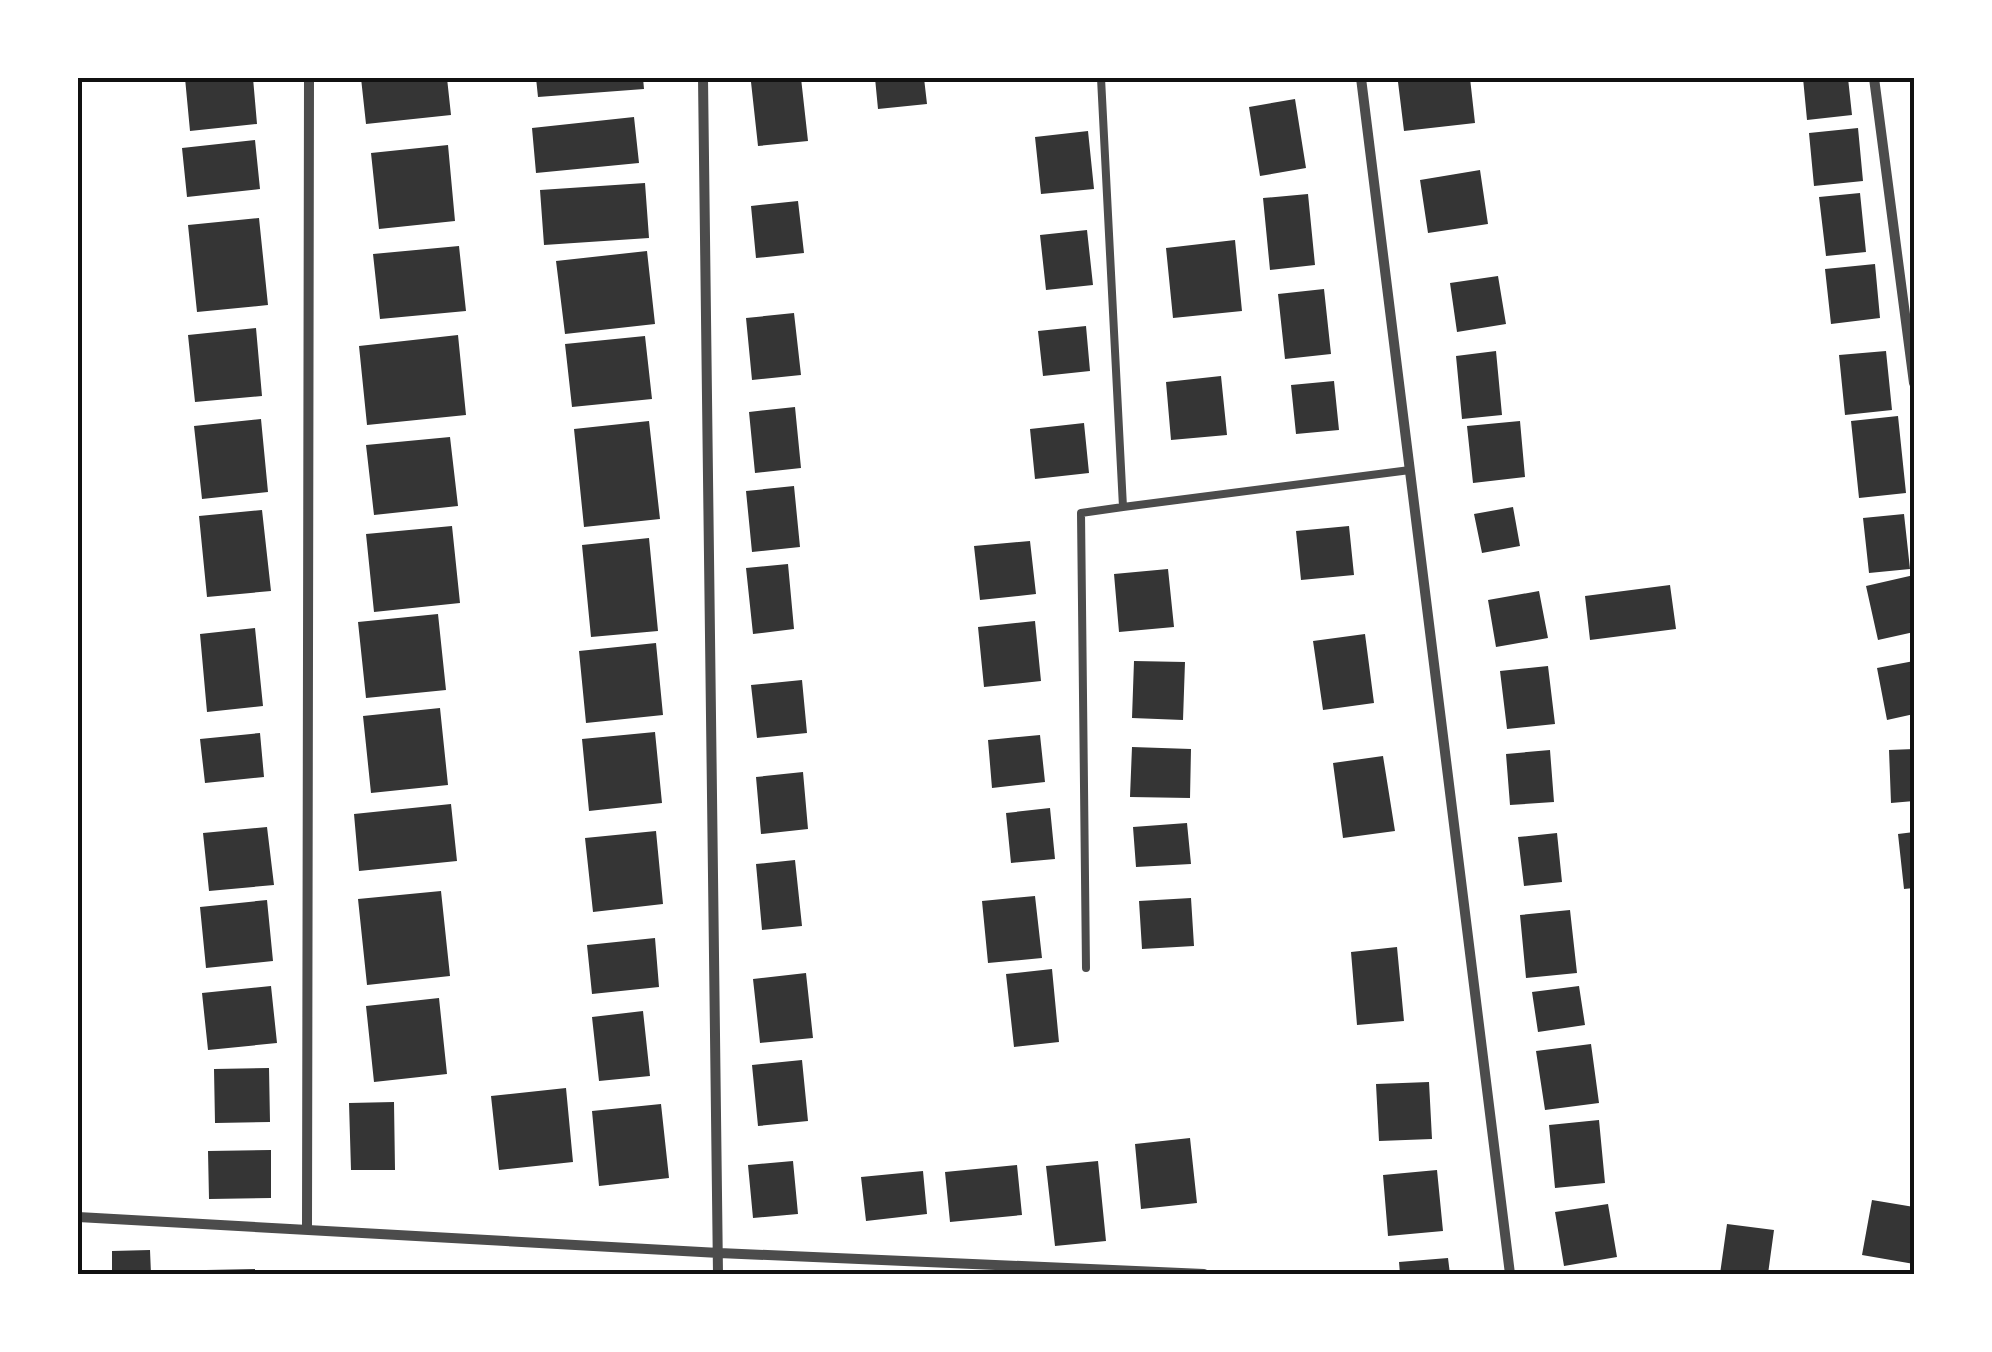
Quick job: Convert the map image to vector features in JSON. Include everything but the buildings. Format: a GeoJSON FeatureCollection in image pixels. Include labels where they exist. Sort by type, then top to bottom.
{"type":"FeatureCollection","features":[{"type":"Feature","properties":{"kind":"street"},"geometry":{"type":"LineString","coordinates":[[307,1230],[309,78]]}},
{"type":"Feature","properties":{"kind":"street"},"geometry":{"type":"LineString","coordinates":[[703,78],[718,1274]]}},
{"type":"Feature","properties":{"kind":"street"},"geometry":{"type":"LineString","coordinates":[[1362,78],[1510,1274]]}},
{"type":"Feature","properties":{"kind":"street"},"geometry":{"type":"LineString","coordinates":[[1874,78],[1914,384]]}},
{"type":"Feature","properties":{"kind":"street"},"geometry":{"type":"LineString","coordinates":[[78,1216],[718,1253],[1204,1274]]}},
{"type":"Feature","properties":{"kind":"lane"},"geometry":{"type":"LineString","coordinates":[[1101,78],[1123,507]]}},
{"type":"Feature","properties":{"kind":"lane"},"geometry":{"type":"LineString","coordinates":[[1086,968],[1081,513],[1410,470]]}}]}
